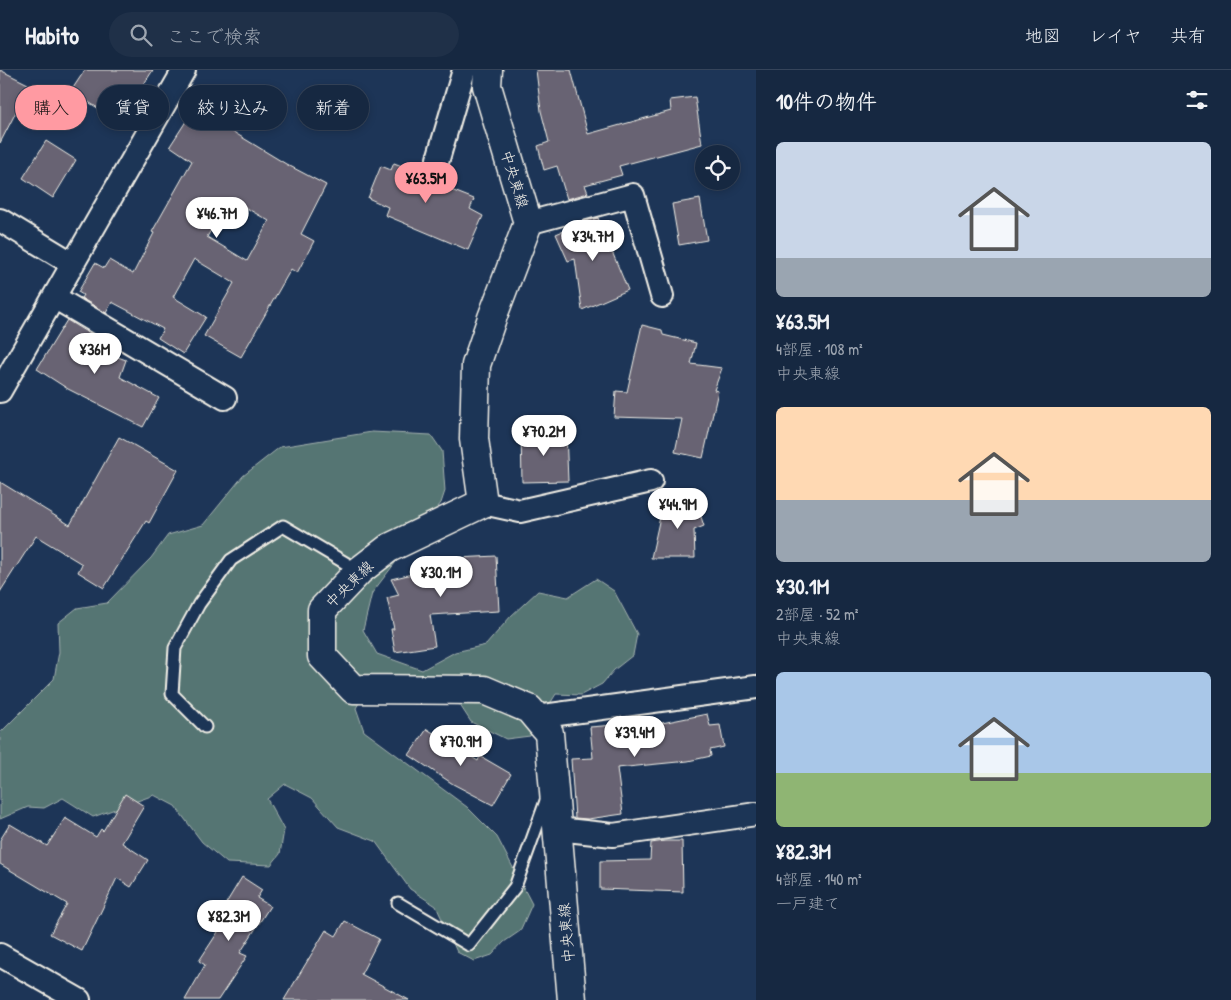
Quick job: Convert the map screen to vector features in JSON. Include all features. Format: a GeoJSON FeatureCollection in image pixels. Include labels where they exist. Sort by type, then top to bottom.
{"type":"FeatureCollection","features":[{"type":"Feature","properties":{"kind":"main road","name":"中央東線"},"geometry":{"type":"LineString","coordinates":[[488,70],[487,86],[528,223],[476,364],[474,439],[483,503],[389,548],[359,571],[322,610],[322,656],[354,689],[484,690],[529,709],[549,734],[572,1000]]}},
{"type":"Feature","properties":{"kind":"street"},"geometry":{"type":"LineString","coordinates":[[0,390],[184,70]]}},
{"type":"Feature","properties":{"kind":"street"},"geometry":{"type":"LineString","coordinates":[[438,159],[464,70]]}},
{"type":"Feature","properties":{"kind":"street"},"geometry":{"type":"LineString","coordinates":[[528,223],[633,195],[662,296]]}},
{"type":"Feature","properties":{"kind":"street"},"geometry":{"type":"LineString","coordinates":[[0,220],[73,264]]}},
{"type":"Feature","properties":{"kind":"street"},"geometry":{"type":"LineString","coordinates":[[54,297],[225,398]]}},
{"type":"Feature","properties":{"kind":"street"},"geometry":{"type":"LineString","coordinates":[[483,503],[520,511],[651,481]]}},
{"type":"Feature","properties":{"kind":"street"},"geometry":{"type":"LineString","coordinates":[[536,717],[756,688]]}},
{"type":"Feature","properties":{"kind":"street"},"geometry":{"type":"LineString","coordinates":[[557,829],[613,835],[756,814]]}},
{"type":"Feature","properties":{"kind":"street"},"geometry":{"type":"LineString","coordinates":[[0,955],[79,1000]]}},
{"type":"Feature","properties":{"kind":"lane"},"geometry":{"type":"LineString","coordinates":[[205,727],[172,694],[175,648],[199,604],[231,560],[283,526],[359,571]]}},
{"type":"Feature","properties":{"kind":"lane"},"geometry":{"type":"LineString","coordinates":[[398,904],[469,945],[515,887],[553,782]]}},
{"type":"Feature","properties":{"kind":"green space"},"geometry":{"type":"Polygon","coordinates":[[[372,432],[431,435],[442,451],[445,491],[441,503],[372,593],[363,630],[377,654],[422,670],[455,652],[486,645],[511,616],[538,591],[568,597],[596,579],[614,591],[637,634],[633,655],[614,670],[602,684],[581,695],[556,694],[530,736],[506,739],[471,722],[441,676],[375,677],[356,708],[364,731],[467,807],[497,837],[532,904],[520,931],[504,942],[492,955],[474,961],[457,952],[436,906],[410,889],[375,841],[338,827],[312,798],[285,784],[267,799],[284,830],[280,854],[271,865],[227,863],[202,842],[175,806],[154,795],[93,817],[63,798],[44,808],[28,807],[0,819],[0,733],[54,679],[59,652],[58,623],[77,608],[107,603],[151,558],[168,535],[203,525],[243,476],[280,447],[372,432]]]}},
{"type":"Feature","properties":{"kind":"building"},"geometry":{"type":"Polygon","coordinates":[[[0,70],[30,85],[15,85],[15,114],[0,143],[0,70]]]}},
{"type":"Feature","properties":{"kind":"building"},"geometry":{"type":"Polygon","coordinates":[[[85,70],[153,70],[143,85],[97,85],[97,108],[87,101],[87,85],[75,85],[85,70]]]}},
{"type":"Feature","properties":{"kind":"building"},"geometry":{"type":"Polygon","coordinates":[[[536,70],[571,70],[588,134],[671,111],[670,100],[695,97],[702,144],[619,166],[622,175],[585,185],[588,193],[567,199],[557,166],[544,170],[538,146],[549,142],[541,111],[536,70]]]}},
{"type":"Feature","properties":{"kind":"building"},"geometry":{"type":"Polygon","coordinates":[[[180,130],[230,130],[286,164],[326,185],[301,234],[314,241],[297,273],[291,269],[241,357],[204,336],[234,283],[194,259],[173,297],[206,317],[183,354],[158,338],[163,329],[112,302],[106,313],[81,298],[83,295],[78,292],[95,263],[104,268],[109,260],[133,274],[154,233],[152,232],[192,161],[170,146],[180,130]],[[229,198],[207,237],[247,261],[269,221],[229,198]]]}},
{"type":"Feature","properties":{"kind":"building"},"geometry":{"type":"Polygon","coordinates":[[[46,141],[76,160],[53,198],[23,178],[46,141]]]}},
{"type":"Feature","properties":{"kind":"building"},"geometry":{"type":"Polygon","coordinates":[[[394,163],[421,173],[423,168],[445,177],[441,186],[474,199],[470,209],[483,216],[468,250],[385,215],[388,207],[368,198],[381,166],[391,170],[394,163]]]}},
{"type":"Feature","properties":{"kind":"building"},"geometry":{"type":"Polygon","coordinates":[[[700,199],[707,240],[679,245],[672,204],[700,199]]]}},
{"type":"Feature","properties":{"kind":"building"},"geometry":{"type":"Polygon","coordinates":[[[598,218],[628,290],[582,310],[575,259],[568,261],[556,234],[575,226],[574,224],[598,218]]]}},
{"type":"Feature","properties":{"kind":"building"},"geometry":{"type":"Polygon","coordinates":[[[67,320],[93,336],[88,346],[126,360],[120,377],[159,398],[143,427],[68,389],[37,369],[67,320]]]}},
{"type":"Feature","properties":{"kind":"building"},"geometry":{"type":"Polygon","coordinates":[[[642,325],[662,330],[663,335],[696,343],[691,364],[722,368],[714,390],[718,391],[703,458],[675,452],[682,419],[614,417],[616,391],[627,392],[642,325]]]}},
{"type":"Feature","properties":{"kind":"building"},"geometry":{"type":"Polygon","coordinates":[[[566,432],[568,481],[522,482],[521,433],[566,432]]]}},
{"type":"Feature","properties":{"kind":"building"},"geometry":{"type":"Polygon","coordinates":[[[119,437],[178,470],[149,523],[146,521],[104,588],[78,572],[82,564],[36,536],[0,592],[0,482],[70,525],[119,437]]]}},
{"type":"Feature","properties":{"kind":"building"},"geometry":{"type":"Polygon","coordinates":[[[693,493],[704,526],[694,530],[695,558],[651,558],[662,508],[693,493]]]}},
{"type":"Feature","properties":{"kind":"building"},"geometry":{"type":"Polygon","coordinates":[[[496,556],[499,611],[430,615],[435,646],[395,652],[391,629],[394,629],[387,598],[399,595],[391,579],[425,571],[439,559],[496,556]]]}},
{"type":"Feature","properties":{"kind":"building"},"geometry":{"type":"Polygon","coordinates":[[[707,714],[710,726],[720,725],[724,747],[710,750],[711,756],[688,761],[617,768],[623,814],[588,819],[575,818],[571,759],[593,758],[590,727],[652,722],[652,725],[707,714]]]}},
{"type":"Feature","properties":{"kind":"building"},"geometry":{"type":"Polygon","coordinates":[[[427,729],[478,761],[480,756],[511,774],[493,805],[453,784],[409,755],[427,729]]]}},
{"type":"Feature","properties":{"kind":"building"},"geometry":{"type":"Polygon","coordinates":[[[125,794],[144,806],[122,843],[148,860],[131,887],[117,878],[82,951],[50,934],[67,904],[0,864],[0,840],[10,824],[47,846],[65,818],[96,837],[101,829],[103,831],[125,794]]]}},
{"type":"Feature","properties":{"kind":"building"},"geometry":{"type":"Polygon","coordinates":[[[682,841],[683,892],[600,889],[600,861],[650,860],[651,843],[682,841]]]}},
{"type":"Feature","properties":{"kind":"building"},"geometry":{"type":"Polygon","coordinates":[[[242,877],[262,890],[257,898],[270,906],[240,953],[247,956],[218,1000],[185,1000],[205,965],[199,961],[218,932],[211,928],[242,877]]]}},
{"type":"Feature","properties":{"kind":"building"},"geometry":{"type":"Polygon","coordinates":[[[345,921],[379,939],[361,974],[409,1000],[284,1000],[326,930],[336,936],[345,921]]]}}]}
